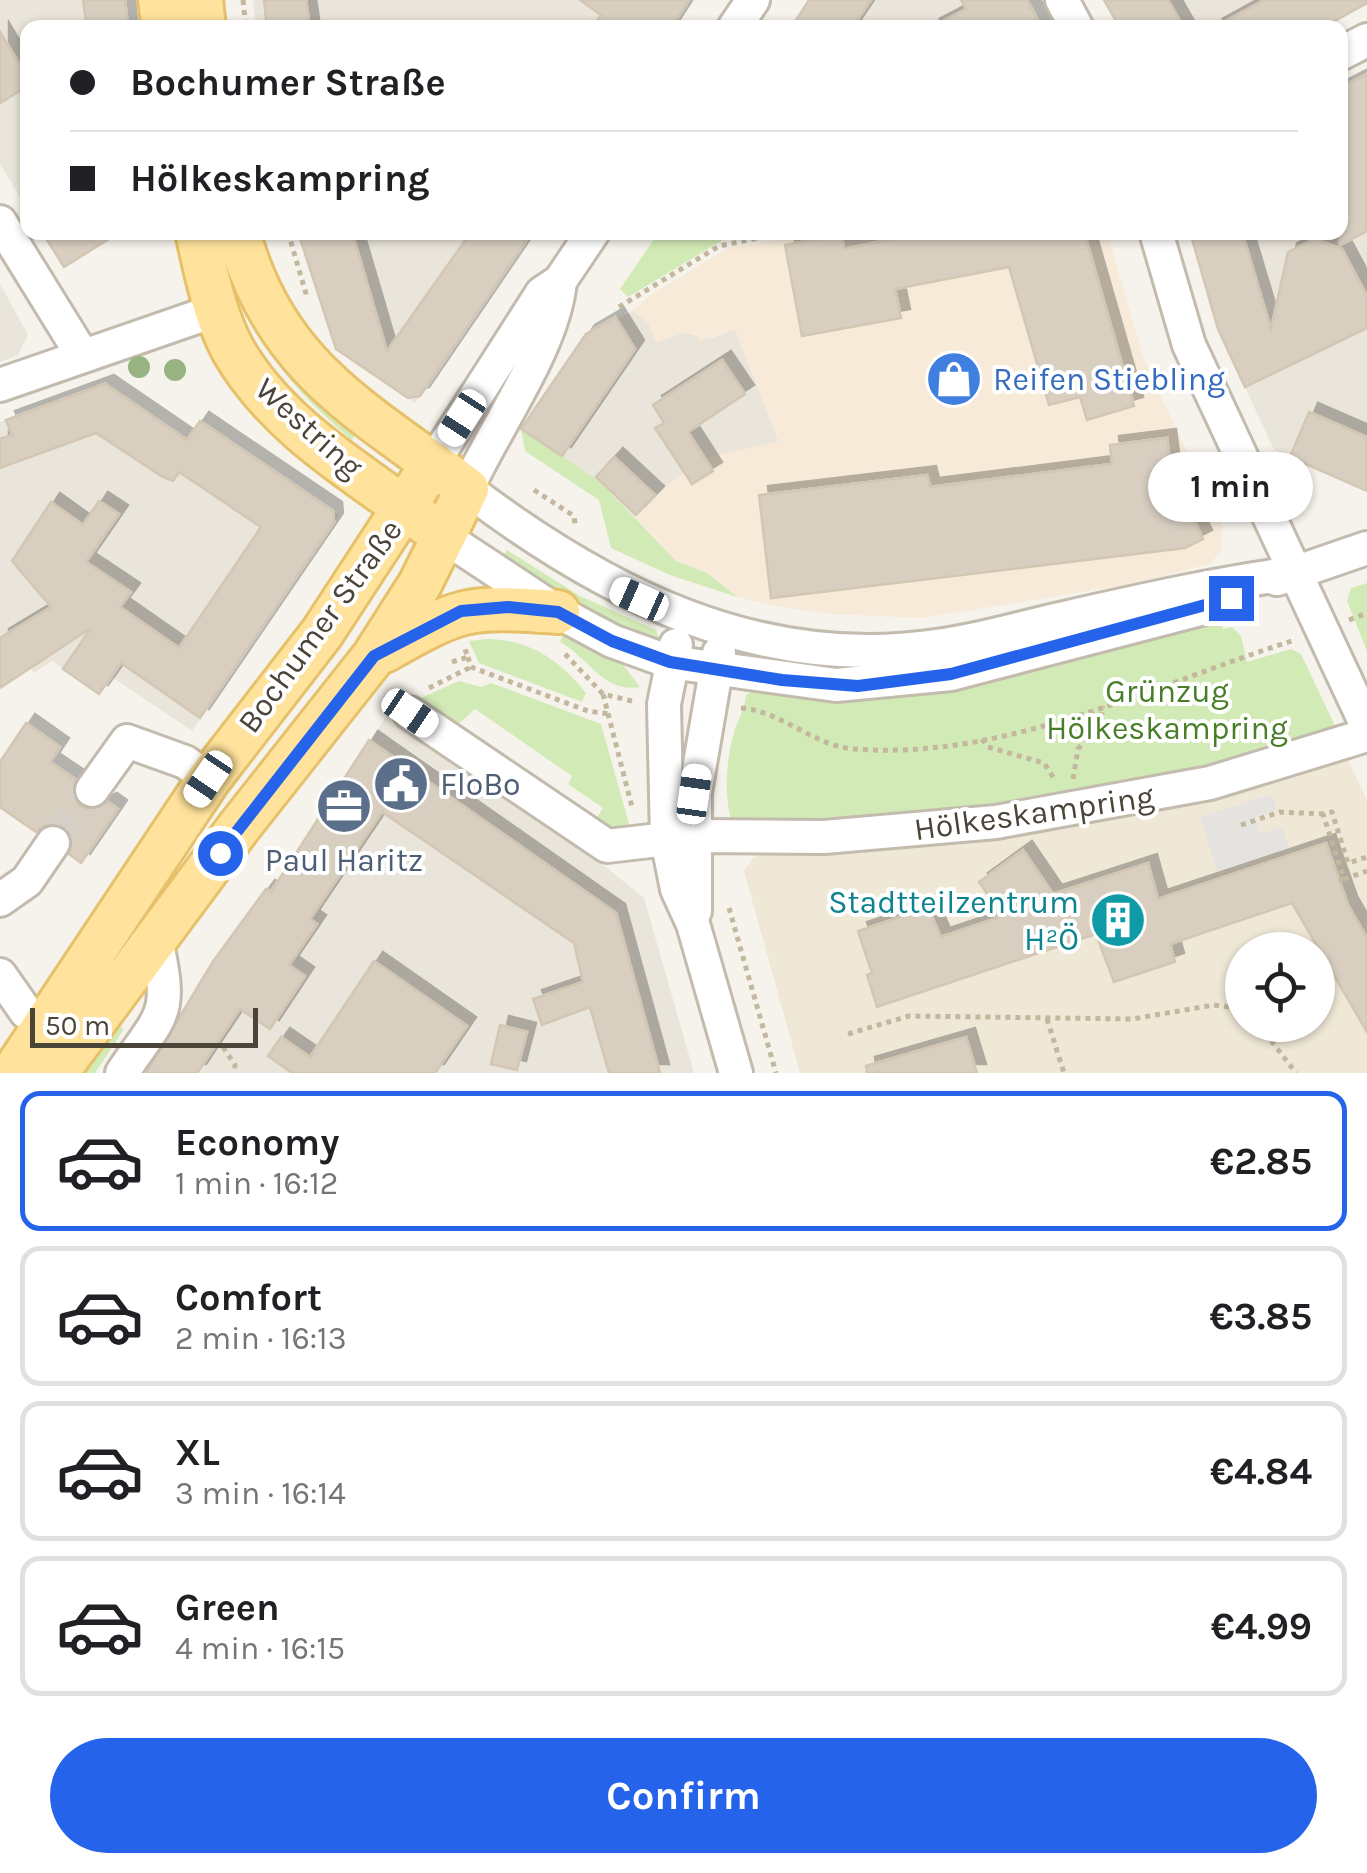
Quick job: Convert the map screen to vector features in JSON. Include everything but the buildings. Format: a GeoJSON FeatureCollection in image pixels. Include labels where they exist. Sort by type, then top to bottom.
{"type":"FeatureCollection","features":[{"type":"Feature","properties":{"kind":"main road","name":"Westring"},"geometry":{"type":"LineString","coordinates":[[198,240],[232,348],[276,406],[331,454],[443,536]]}},
{"type":"Feature","properties":{"kind":"main road","name":"Westring"},"geometry":{"type":"LineString","coordinates":[[241,240],[258,293],[288,345],[333,387],[467,489]]}},
{"type":"Feature","properties":{"kind":"main road","name":"Bochumer Straße"},"geometry":{"type":"LineString","coordinates":[[12,1073],[208,779],[322,633],[433,464]]}},
{"type":"Feature","properties":{"kind":"main road","name":"Bochumer Straße"},"geometry":{"type":"LineString","coordinates":[[68,1060],[239,827],[406,611],[467,489]]}},
{"type":"Feature","properties":{"kind":"main road"},"geometry":{"type":"LineString","coordinates":[[374,656],[461,611],[508,607],[556,629]]}},
{"type":"Feature","properties":{"kind":"street"},"geometry":{"type":"LineString","coordinates":[[0,222],[82,354]]}},
{"type":"Feature","properties":{"kind":"street","name":"Bochumer Straße"},"geometry":{"type":"LineString","coordinates":[[433,464],[542,294],[560,281],[588,240]]}},
{"type":"Feature","properties":{"kind":"street"},"geometry":{"type":"LineString","coordinates":[[1158,240],[1189,346],[1367,726]]}},
{"type":"Feature","properties":{"kind":"street","name":"Bochumer Straße"},"geometry":{"type":"LineString","coordinates":[[467,489],[542,340],[558,302],[560,281]]}},
{"type":"Feature","properties":{"kind":"street"},"geometry":{"type":"LineString","coordinates":[[0,384],[217,310]]}},
{"type":"Feature","properties":{"kind":"street"},"geometry":{"type":"LineString","coordinates":[[467,489],[567,560],[684,619],[854,650],[932,647],[1202,586],[1294,573]]}},
{"type":"Feature","properties":{"kind":"street"},"geometry":{"type":"LineString","coordinates":[[443,536],[556,629],[612,641],[670,662],[836,686],[905,682],[1208,607],[1367,548]]}},
{"type":"Feature","properties":{"kind":"street"},"geometry":{"type":"LineString","coordinates":[[684,619],[670,662],[664,704],[666,840],[697,887],[693,924],[736,1073]]}},
{"type":"Feature","properties":{"kind":"street"},"geometry":{"type":"LineString","coordinates":[[666,840],[694,794],[724,629]]}},
{"type":"Feature","properties":{"kind":"street","name":"Hölkeskampring"},"geometry":{"type":"LineString","coordinates":[[410,713],[607,846],[666,840],[932,830],[1075,810],[1210,783],[1367,735]]}},
{"type":"Feature","properties":{"kind":"street"},"geometry":{"type":"LineString","coordinates":[[92,790],[127,741],[185,762],[208,779]]}},
{"type":"Feature","properties":{"kind":"street"},"geometry":{"type":"LineString","coordinates":[[0,900],[27,881],[53,843]]}},
{"type":"Feature","properties":{"kind":"street"},"geometry":{"type":"LineString","coordinates":[[122,1073],[164,1013],[164,977],[156,940]]}},
{"type":"Feature","properties":{"kind":"street"},"geometry":{"type":"LineString","coordinates":[[0,974],[26,1012],[68,1060]]}},
{"type":"Feature","properties":{"kind":"path"},"geometry":{"type":"LineString","coordinates":[[619,306],[719,246],[749,240]]}},
{"type":"Feature","properties":{"kind":"path"},"geometry":{"type":"LineString","coordinates":[[534,490],[574,516],[576,524],[568,525]]}},
{"type":"Feature","properties":{"kind":"path"},"geometry":{"type":"LineString","coordinates":[[556,629],[603,694],[608,714],[666,840]]}},
{"type":"Feature","properties":{"kind":"path"},"geometry":{"type":"LineString","coordinates":[[733,707],[768,713],[829,744],[852,749],[982,739],[1103,706],[1305,636]]}},
{"type":"Feature","properties":{"kind":"path"},"geometry":{"type":"LineString","coordinates":[[464,644],[471,667]]}},
{"type":"Feature","properties":{"kind":"path"},"geometry":{"type":"LineString","coordinates":[[452,662],[468,657]]}},
{"type":"Feature","properties":{"kind":"path"},"geometry":{"type":"LineString","coordinates":[[431,688],[471,667],[588,711],[608,714]]}},
{"type":"Feature","properties":{"kind":"path"},"geometry":{"type":"LineString","coordinates":[[603,694],[649,704]]}},
{"type":"Feature","properties":{"kind":"path"},"geometry":{"type":"LineString","coordinates":[[982,739],[988,746],[1044,763],[1070,790],[1078,749],[1100,719],[1103,706]]}},
{"type":"Feature","properties":{"kind":"path"},"geometry":{"type":"LineString","coordinates":[[1241,825],[1280,812],[1332,812],[1348,863],[1367,857]]}},
{"type":"Feature","properties":{"kind":"path"},"geometry":{"type":"LineString","coordinates":[[1323,814],[1341,880],[1367,871]]}},
{"type":"Feature","properties":{"kind":"path"},"geometry":{"type":"LineString","coordinates":[[724,893],[776,1073]]}},
{"type":"Feature","properties":{"kind":"path"},"geometry":{"type":"LineString","coordinates":[[848,1034],[910,1016],[1132,1019],[1214,1005],[1225,1007]]}},
{"type":"Feature","properties":{"kind":"path"},"geometry":{"type":"LineString","coordinates":[[1047,1019],[1064,1073]]}},
{"type":"Feature","properties":{"kind":"path"},"geometry":{"type":"LineString","coordinates":[[1272,1042],[1296,1073]]}},
{"type":"Feature","properties":{"kind":"path"},"geometry":{"type":"LineString","coordinates":[[223,1047],[230,1054],[234,1073]]}},
{"type":"Feature","properties":{"kind":"shaded area"},"geometry":{"type":"Polygon","coordinates":[[[0,0],[125,0],[127,20],[20,20],[20,197],[0,164],[0,0]]]}},
{"type":"Feature","properties":{"kind":"shaded area"},"geometry":{"type":"Polygon","coordinates":[[[253,0],[690,0],[676,20],[255,20],[253,0]]]}},
{"type":"Feature","properties":{"kind":"shaded area"},"geometry":{"type":"Polygon","coordinates":[[[809,0],[1027,0],[1038,20],[796,20],[809,0]]]}},
{"type":"Feature","properties":{"kind":"shaded area"},"geometry":{"type":"Polygon","coordinates":[[[1104,0],[1367,0],[1335,20],[1115,20],[1104,0]]]}},
{"type":"Feature","properties":{"kind":"shaded area"},"geometry":{"type":"Polygon","coordinates":[[[1367,74],[1367,491],[1274,450],[1219,331],[1192,240],[1348,240],[1348,185],[1367,74]]]}},
{"type":"Feature","properties":{"kind":"shaded area"},"geometry":{"type":"Polygon","coordinates":[[[300,240],[527,240],[415,403],[336,349],[300,240]]]}},
{"type":"Feature","properties":{"kind":"shaded area"},"geometry":{"type":"Polygon","coordinates":[[[779,240],[1109,240],[1144,360],[1222,527],[1221,552],[1209,564],[1131,584],[923,618],[831,614],[780,607],[737,597],[707,573],[676,561],[634,517],[665,486],[705,458],[779,441],[735,330],[700,341],[696,334],[682,333],[656,343],[648,323],[633,311],[649,296],[730,247],[779,240]]]}},
{"type":"Feature","properties":{"kind":"shaded area"},"geometry":{"type":"Polygon","coordinates":[[[0,284],[28,335],[18,355],[0,362],[0,284]]]}},
{"type":"Feature","properties":{"kind":"shaded area"},"geometry":{"type":"Polygon","coordinates":[[[633,311],[648,323],[710,339],[735,329],[779,442],[706,458],[665,486],[634,517],[599,481],[521,429],[586,334],[633,311]]]}},
{"type":"Feature","properties":{"kind":"shaded area"},"geometry":{"type":"Polygon","coordinates":[[[105,384],[187,439],[200,421],[339,515],[192,731],[112,677],[99,694],[52,661],[34,673],[8,633],[0,637],[0,422],[105,384]]]}},
{"type":"Feature","properties":{"kind":"shaded area"},"geometry":{"type":"Polygon","coordinates":[[[387,715],[606,867],[644,898],[694,1073],[142,1073],[243,918],[250,922],[266,889],[271,891],[387,715]]]}},
{"type":"Feature","properties":{"kind":"shaded area"},"geometry":{"type":"Polygon","coordinates":[[[1347,758],[1367,800],[1367,1073],[800,1073],[744,871],[753,858],[767,852],[930,844],[1065,827],[1228,793],[1347,758]]]}},
{"type":"Feature","properties":{"kind":"shaded area"},"geometry":{"type":"Polygon","coordinates":[[[1272,794],[1277,810],[1255,817],[1260,834],[1282,827],[1289,848],[1217,871],[1200,817],[1272,794]]]}},
{"type":"Feature","properties":{"kind":"green space"},"geometry":{"type":"Polygon","coordinates":[[[654,240],[723,240],[628,297],[620,289],[654,240]]]}},
{"type":"Feature","properties":{"kind":"green space"},"geometry":{"type":"Polygon","coordinates":[[[220,252],[361,425],[352,440],[307,398],[272,355],[244,308],[220,252]]]}},
{"type":"Feature","properties":{"kind":"green space"},"geometry":{"type":"Polygon","coordinates":[[[521,429],[599,481],[676,561],[707,573],[737,597],[670,575],[611,548],[599,500],[525,451],[521,429]]]}},
{"type":"Feature","properties":{"kind":"green space"},"geometry":{"type":"Polygon","coordinates":[[[507,550],[580,596],[656,630],[659,638],[655,641],[576,605],[502,557],[507,550]]]}},
{"type":"Feature","properties":{"kind":"green space","name":"Grünzug Hölkeskampring"},"geometry":{"type":"Polygon","coordinates":[[[1367,583],[1367,651],[1347,601],[1351,588],[1367,583]]]}},
{"type":"Feature","properties":{"kind":"green space","name":"Grünzug Hölkeskampring"},"geometry":{"type":"Polygon","coordinates":[[[1220,619],[1223,629],[1232,627],[1241,636],[1247,662],[1291,649],[1301,654],[1338,732],[1210,769],[920,823],[731,820],[727,788],[729,754],[746,695],[753,691],[1095,653],[1220,619]]]}},
{"type":"Feature","properties":{"kind":"green space"},"geometry":{"type":"Polygon","coordinates":[[[564,633],[620,661],[640,687],[627,688],[606,680],[560,642],[564,633]]]}},
{"type":"Feature","properties":{"kind":"green space"},"geometry":{"type":"Polygon","coordinates":[[[469,641],[518,643],[543,654],[586,693],[582,702],[479,663],[469,641]]]}},
{"type":"Feature","properties":{"kind":"green space"},"geometry":{"type":"Polygon","coordinates":[[[459,681],[481,687],[491,683],[601,724],[629,824],[622,831],[591,827],[603,808],[568,784],[572,776],[475,709],[454,728],[416,700],[459,681]]]}},
{"type":"Feature","properties":{"kind":"green space"},"geometry":{"type":"Polygon","coordinates":[[[114,1023],[124,1029],[95,1073],[79,1073],[114,1023]]]}},
{"type":"Feature","properties":{"kind":"tunnel"},"geometry":{"type":"LineString","coordinates":[[53,843],[92,790]]}},
{"type":"Feature","properties":{"kind":"place","name":"Reifen Stiebling"},"geometry":{"type":"Point","coordinates":[954,379]}},
{"type":"Feature","properties":{"kind":"place","name":"FloBo"},"geometry":{"type":"Point","coordinates":[401,784]}},
{"type":"Feature","properties":{"kind":"place","name":"Paul Haritz"},"geometry":{"type":"Point","coordinates":[344,806]}},
{"type":"Feature","properties":{"kind":"place","name":"Stadtteilzentrum H²Ö"},"geometry":{"type":"Point","coordinates":[1118,920]}},
{"type":"Feature","properties":{"kind":"route"},"geometry":{"type":"LineString","coordinates":[[220,853],[374,656],[452,613],[508,607],[558,612],[612,641],[670,662],[782,680],[858,686],[951,674],[1231,598]]}}]}
